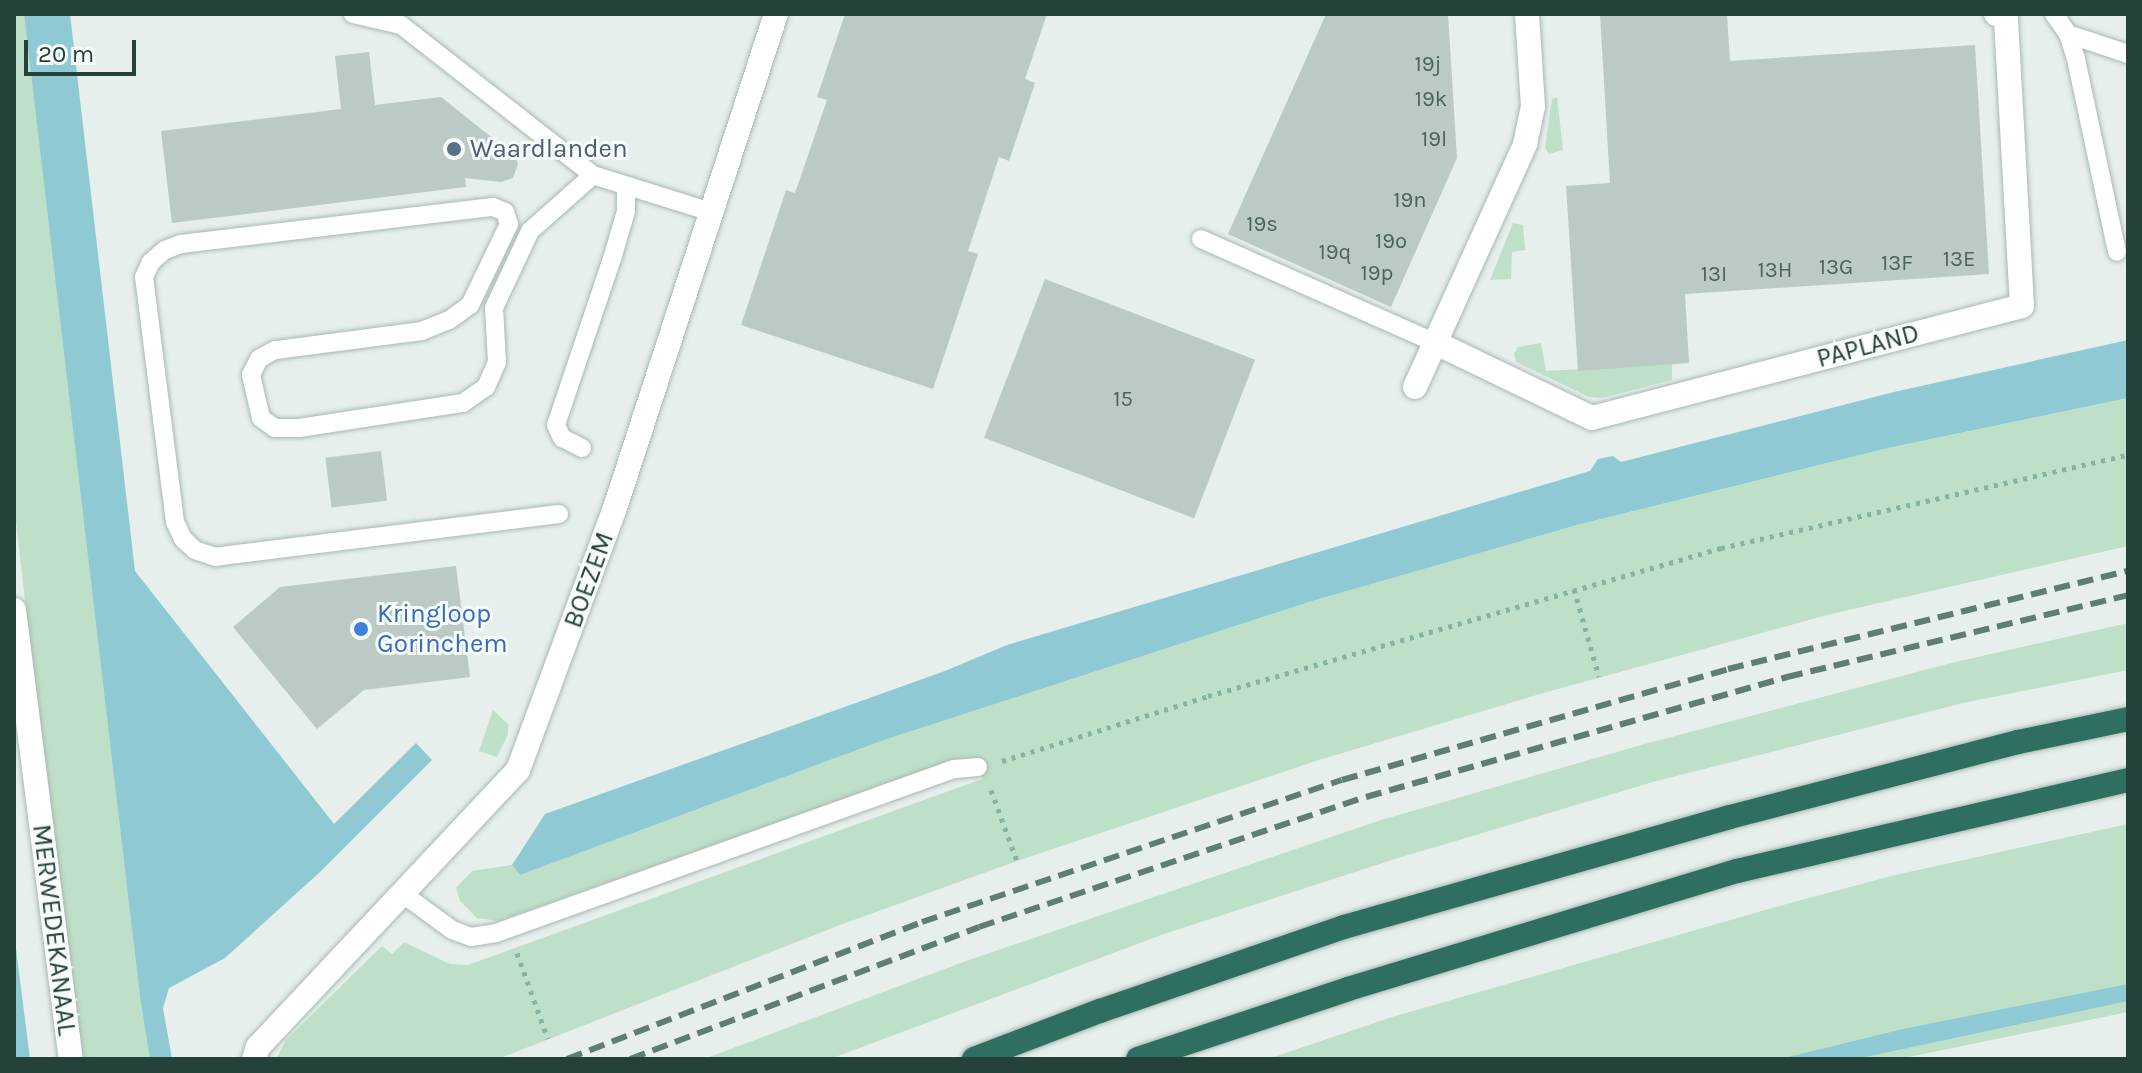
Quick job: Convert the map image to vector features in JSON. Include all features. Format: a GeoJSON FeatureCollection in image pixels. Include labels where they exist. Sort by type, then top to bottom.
{"type":"FeatureCollection","features":[{"type":"Feature","properties":{"kind":"highway"},"geometry":{"type":"LineString","coordinates":[[974,1059],[1100,1011],[1344,927],[1730,817],[2018,742],[2128,719]]}},
{"type":"Feature","properties":{"kind":"highway"},"geometry":{"type":"LineString","coordinates":[[1138,1059],[1348,989],[1737,871],[2128,780]]}},
{"type":"Feature","properties":{"kind":"street","name":"BOEZEM"},"geometry":{"type":"LineString","coordinates":[[254,1059],[258,1047],[518,770],[614,511],[776,14]]}},
{"type":"Feature","properties":{"kind":"street"},"geometry":{"type":"LineString","coordinates":[[1415,387],[1525,144],[1533,107],[1527,14]]}},
{"type":"Feature","properties":{"kind":"street","name":"PAPLAND"},"geometry":{"type":"LineString","coordinates":[[1436,343],[1592,418],[2022,306],[2006,16],[1996,14]]}},
{"type":"Feature","properties":{"kind":"street","name":"MERWEDEKANAAL"},"geometry":{"type":"LineString","coordinates":[[14,610],[71,1059]]}},
{"type":"Feature","properties":{"kind":"lane"},"geometry":{"type":"LineString","coordinates":[[353,14],[401,25],[593,175],[711,212]]}},
{"type":"Feature","properties":{"kind":"lane"},"geometry":{"type":"LineString","coordinates":[[2054,14],[2068,34],[2117,252]]}},
{"type":"Feature","properties":{"kind":"lane"},"geometry":{"type":"LineString","coordinates":[[2068,34],[2128,54]]}},
{"type":"Feature","properties":{"kind":"lane"},"geometry":{"type":"LineString","coordinates":[[559,514],[216,557],[195,550],[183,539],[175,522],[144,277],[151,262],[165,250],[181,244],[493,207],[505,212],[509,224],[470,305],[449,320],[422,331],[275,350],[259,359],[251,375],[261,418],[275,428],[299,428],[463,403],[486,387],[497,362],[494,308],[530,231],[593,175]]}},
{"type":"Feature","properties":{"kind":"lane"},"geometry":{"type":"LineString","coordinates":[[582,448],[562,438],[556,425],[612,259],[626,211],[626,186]]}},
{"type":"Feature","properties":{"kind":"lane","name":"PAPLAND"},"geometry":{"type":"LineString","coordinates":[[1201,239],[1436,343]]}},
{"type":"Feature","properties":{"kind":"lane"},"geometry":{"type":"LineString","coordinates":[[403,894],[452,930],[471,937],[496,933],[955,769],[978,767]]}},
{"type":"Feature","properties":{"kind":"path"},"geometry":{"type":"LineString","coordinates":[[978,767],[1721,548],[2128,455]]}},
{"type":"Feature","properties":{"kind":"path"},"geometry":{"type":"LineString","coordinates":[[1574,589],[1599,677]]}},
{"type":"Feature","properties":{"kind":"path"},"geometry":{"type":"LineString","coordinates":[[992,793],[1017,861]]}},
{"type":"Feature","properties":{"kind":"path"},"geometry":{"type":"LineString","coordinates":[[516,950],[548,1039]]}},
{"type":"Feature","properties":{"kind":"green space"},"geometry":{"type":"Polygon","coordinates":[[[14,14],[24,14],[150,1059],[78,1059],[14,505],[14,14]]]}},
{"type":"Feature","properties":{"kind":"green space"},"geometry":{"type":"Polygon","coordinates":[[[1557,97],[1563,150],[1549,154],[1545,148],[1552,99],[1557,97]]]}},
{"type":"Feature","properties":{"kind":"green space"},"geometry":{"type":"Polygon","coordinates":[[[1513,223],[1523,225],[1525,250],[1512,252],[1511,279],[1490,280],[1513,223]]]}},
{"type":"Feature","properties":{"kind":"green space"},"geometry":{"type":"Polygon","coordinates":[[[1541,343],[1546,371],[1672,364],[1672,380],[1602,398],[1589,397],[1516,362],[1514,354],[1518,347],[1541,343]]]}},
{"type":"Feature","properties":{"kind":"green space"},"geometry":{"type":"Polygon","coordinates":[[[2128,398],[2128,546],[1831,614],[1547,692],[1319,760],[1017,861],[840,925],[498,1059],[276,1059],[286,1040],[382,946],[392,954],[404,942],[450,964],[468,965],[982,779],[975,759],[959,759],[498,921],[477,918],[460,901],[456,888],[472,871],[512,865],[520,875],[884,740],[1312,601],[1577,525],[1888,448],[2128,398]]]}},
{"type":"Feature","properties":{"kind":"green space"},"geometry":{"type":"Polygon","coordinates":[[[2128,623],[2128,670],[1963,703],[1653,782],[1395,859],[1164,934],[830,1059],[704,1059],[966,961],[1381,820],[1641,745],[1951,663],[2128,623]]]}},
{"type":"Feature","properties":{"kind":"green space"},"geometry":{"type":"Polygon","coordinates":[[[493,710],[508,724],[508,734],[497,757],[479,751],[493,710]]]}},
{"type":"Feature","properties":{"kind":"green space"},"geometry":{"type":"Polygon","coordinates":[[[2128,824],[2128,1012],[1899,1059],[1268,1059],[1392,1017],[1790,903],[1895,875],[2128,824]]]}},
{"type":"Feature","properties":{"kind":"water"},"geometry":{"type":"Polygon","coordinates":[[[24,14],[70,14],[135,571],[334,824],[416,743],[432,760],[320,872],[225,958],[169,988],[163,1008],[172,1059],[150,1059],[140,996],[24,14]]]}},
{"type":"Feature","properties":{"kind":"water"},"geometry":{"type":"Polygon","coordinates":[[[2128,340],[2128,398],[1888,448],[1577,525],[1312,601],[884,740],[520,875],[512,865],[545,814],[945,671],[1007,645],[1590,471],[1598,459],[1613,456],[1621,462],[1894,392],[2128,340]]]}},
{"type":"Feature","properties":{"kind":"water"},"geometry":{"type":"Polygon","coordinates":[[[14,933],[30,1059],[14,1059],[14,933]]]}},
{"type":"Feature","properties":{"kind":"water"},"geometry":{"type":"Polygon","coordinates":[[[2128,984],[2128,1001],[1856,1059],[1780,1059],[1903,1029],[2128,984]]]}},
{"type":"Feature","properties":{"kind":"building"},"geometry":{"type":"Polygon","coordinates":[[[845,14],[1047,14],[1025,79],[1035,83],[1009,161],[999,157],[968,251],[978,254],[933,389],[741,325],[786,190],[795,193],[827,100],[817,97],[845,14]]]}},
{"type":"Feature","properties":{"kind":"building"},"geometry":{"type":"Polygon","coordinates":[[[1326,14],[1448,14],[1457,158],[1391,307],[1228,234],[1326,14]]]}},
{"type":"Feature","properties":{"kind":"building"},"geometry":{"type":"Polygon","coordinates":[[[1600,14],[1727,14],[1730,61],[1975,45],[1989,274],[1685,294],[1689,363],[1578,371],[1566,186],[1610,183],[1600,14]]]}},
{"type":"Feature","properties":{"kind":"building"},"geometry":{"type":"Polygon","coordinates":[[[369,52],[375,105],[441,97],[515,156],[518,164],[513,178],[501,182],[465,178],[466,187],[172,223],[161,131],[341,109],[335,56],[369,52]]]}},
{"type":"Feature","properties":{"kind":"building"},"geometry":{"type":"Polygon","coordinates":[[[1045,279],[1255,360],[1194,518],[984,438],[1045,279]]]}},
{"type":"Feature","properties":{"kind":"building"},"geometry":{"type":"Polygon","coordinates":[[[381,451],[387,501],[332,507],[325,458],[381,451]]]}},
{"type":"Feature","properties":{"kind":"building"},"geometry":{"type":"Polygon","coordinates":[[[456,566],[470,677],[364,690],[317,729],[233,627],[280,587],[456,566]]]}},
{"type":"Feature","properties":{"kind":"railway"},"geometry":{"type":"LineString","coordinates":[[567,1059],[922,922],[1342,780],[1728,669],[2128,571]]}},
{"type":"Feature","properties":{"kind":"railway"},"geometry":{"type":"LineString","coordinates":[[630,1059],[979,927],[1366,797],[1787,677],[2128,595]]}},
{"type":"Feature","properties":{"kind":"place","name":"Waardlanden"},"geometry":{"type":"Point","coordinates":[454,149]}},
{"type":"Feature","properties":{"kind":"place","name":"Kringloop Gorinchem"},"geometry":{"type":"Point","coordinates":[361,629]}}]}
